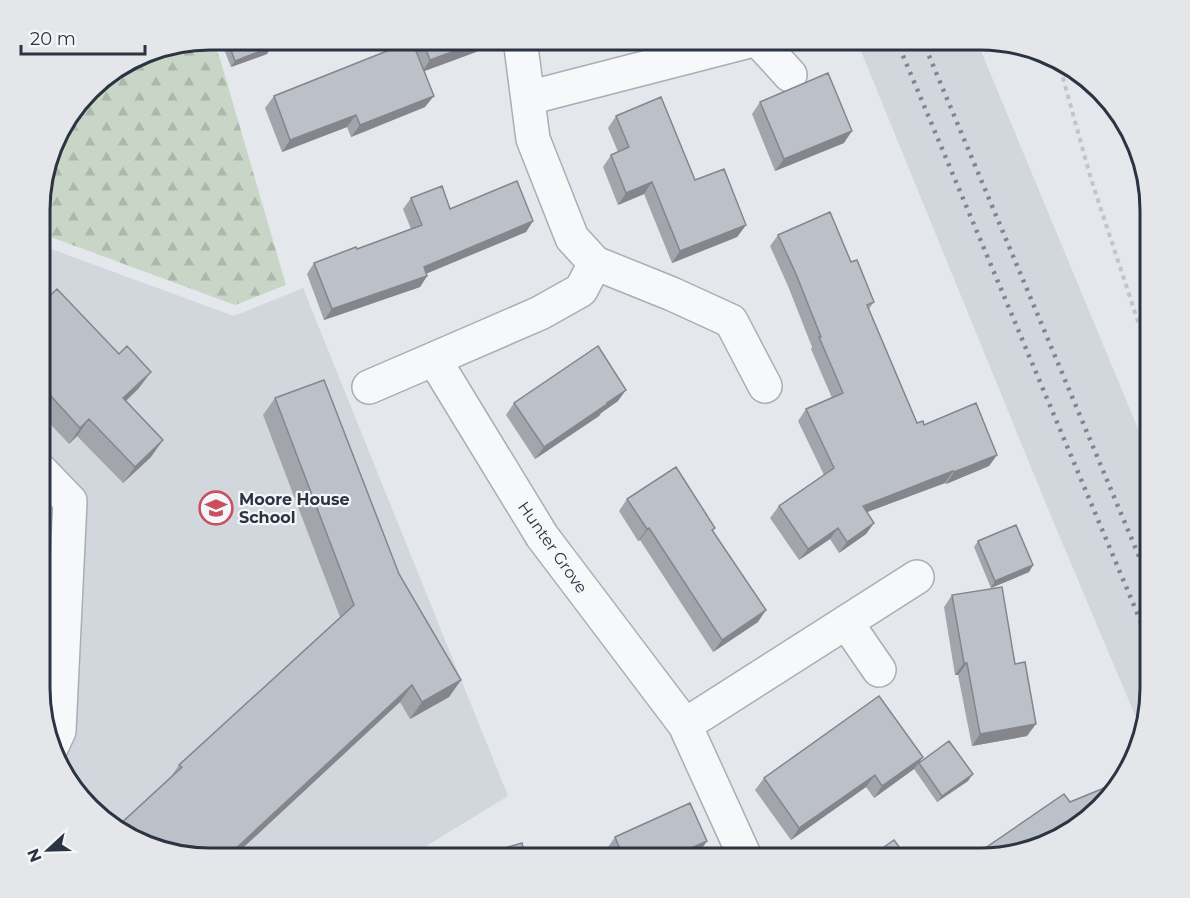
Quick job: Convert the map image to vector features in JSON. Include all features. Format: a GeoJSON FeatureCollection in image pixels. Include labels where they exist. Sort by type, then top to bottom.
{"type":"FeatureCollection","features":[{"type":"Feature","properties":{"kind":"street"},"geometry":{"type":"LineString","coordinates":[[521,50],[533,140],[572,238],[595,263],[731,321],[765,386]]}},
{"type":"Feature","properties":{"kind":"street"},"geometry":{"type":"LineString","coordinates":[[528,98],[718,50]]}},
{"type":"Feature","properties":{"kind":"street"},"geometry":{"type":"LineString","coordinates":[[767,50],[790,75]]}},
{"type":"Feature","properties":{"kind":"street"},"geometry":{"type":"LineString","coordinates":[[369,387],[540,314],[581,290],[595,263]]}},
{"type":"Feature","properties":{"kind":"street","name":"Hunter Grove"},"geometry":{"type":"LineString","coordinates":[[434,359],[542,536],[685,725],[741,848]]}},
{"type":"Feature","properties":{"kind":"street"},"geometry":{"type":"LineString","coordinates":[[50,480],[70,501],[60,731],[57,736]]}},
{"type":"Feature","properties":{"kind":"street"},"geometry":{"type":"LineString","coordinates":[[685,725],[917,577]]}},
{"type":"Feature","properties":{"kind":"street"},"geometry":{"type":"LineString","coordinates":[[846,622],[879,670]]}},
{"type":"Feature","properties":{"kind":"path"},"geometry":{"type":"LineString","coordinates":[[1061,71],[1091,179],[1140,328]]}},
{"type":"Feature","properties":{"kind":"shaded area"},"geometry":{"type":"Polygon","coordinates":[[[860,50],[981,50],[1140,434],[1140,699],[1137,720],[860,50]]]}},
{"type":"Feature","properties":{"kind":"shaded area","name":"Moore House School"},"geometry":{"type":"Polygon","coordinates":[[[50,249],[234,316],[303,288],[508,796],[423,848],[188,847],[168,843],[129,827],[96,802],[66,759],[55,730],[50,699],[50,249]]]}},
{"type":"Feature","properties":{"kind":"green space"},"geometry":{"type":"Polygon","coordinates":[[[216,50],[286,285],[235,305],[50,237],[51,188],[55,168],[76,121],[104,89],[121,76],[168,55],[216,50]]]}},
{"type":"Feature","properties":{"kind":"building"},"geometry":{"type":"Polygon","coordinates":[[[231,50],[263,50],[235,61],[231,50]]]}},
{"type":"Feature","properties":{"kind":"building"},"geometry":{"type":"Polygon","coordinates":[[[389,50],[416,50],[434,96],[360,125],[356,115],[290,140],[274,96],[389,50]]]}},
{"type":"Feature","properties":{"kind":"building"},"geometry":{"type":"Polygon","coordinates":[[[426,50],[457,50],[430,60],[426,50]]]}},
{"type":"Feature","properties":{"kind":"building"},"geometry":{"type":"Polygon","coordinates":[[[828,73],[852,131],[784,159],[760,102],[828,73]]]}},
{"type":"Feature","properties":{"kind":"building"},"geometry":{"type":"Polygon","coordinates":[[[661,97],[695,180],[724,169],[746,225],[680,251],[652,182],[626,193],[611,155],[629,147],[616,116],[661,97]]]}},
{"type":"Feature","properties":{"kind":"building"},"geometry":{"type":"Polygon","coordinates":[[[517,181],[533,221],[424,267],[427,276],[332,309],[314,263],[422,225],[411,198],[442,186],[450,209],[517,181]]]}},
{"type":"Feature","properties":{"kind":"building"},"geometry":{"type":"Polygon","coordinates":[[[830,212],[851,262],[857,260],[874,302],[867,305],[917,423],[923,421],[924,425],[976,403],[997,455],[863,506],[874,523],[847,542],[838,528],[808,549],[779,506],[834,468],[806,409],[843,393],[796,274],[778,235],[830,212]]]}},
{"type":"Feature","properties":{"kind":"building"},"geometry":{"type":"Polygon","coordinates":[[[57,289],[119,354],[127,346],[151,372],[123,398],[163,440],[135,467],[89,419],[80,428],[50,395],[50,296],[57,289]]]}},
{"type":"Feature","properties":{"kind":"building"},"geometry":{"type":"Polygon","coordinates":[[[598,346],[626,390],[544,447],[514,403],[598,346]]]}},
{"type":"Feature","properties":{"kind":"building"},"geometry":{"type":"Polygon","coordinates":[[[324,380],[399,574],[461,680],[422,702],[412,685],[236,848],[199,848],[168,843],[148,836],[122,822],[182,767],[179,765],[354,605],[275,398],[324,380]]]}},
{"type":"Feature","properties":{"kind":"building"},"geometry":{"type":"Polygon","coordinates":[[[676,467],[715,528],[712,530],[766,610],[722,640],[649,528],[647,529],[627,499],[676,467]]]}},
{"type":"Feature","properties":{"kind":"building"},"geometry":{"type":"Polygon","coordinates":[[[1016,525],[1033,565],[995,581],[978,541],[1016,525]]]}},
{"type":"Feature","properties":{"kind":"building"},"geometry":{"type":"Polygon","coordinates":[[[1002,587],[1015,664],[1025,662],[1036,724],[980,734],[952,595],[1002,587]]]}},
{"type":"Feature","properties":{"kind":"building"},"geometry":{"type":"Polygon","coordinates":[[[879,696],[923,757],[882,786],[875,775],[799,828],[764,778],[879,696]]]}},
{"type":"Feature","properties":{"kind":"building"},"geometry":{"type":"Polygon","coordinates":[[[949,741],[973,774],[942,796],[919,763],[949,741]]]}},
{"type":"Feature","properties":{"kind":"building"},"geometry":{"type":"Polygon","coordinates":[[[1106,787],[1094,802],[1061,827],[1022,843],[985,848],[1064,794],[1070,802],[1106,787]]]}},
{"type":"Feature","properties":{"kind":"building"},"geometry":{"type":"Polygon","coordinates":[[[690,803],[707,841],[691,848],[620,848],[615,837],[690,803]]]}},
{"type":"Feature","properties":{"kind":"building"},"geometry":{"type":"Polygon","coordinates":[[[894,840],[900,848],[883,848],[894,840]]]}},
{"type":"Feature","properties":{"kind":"building"},"geometry":{"type":"Polygon","coordinates":[[[522,843],[523,848],[504,848],[522,843]]]}},
{"type":"Feature","properties":{"kind":"railway"},"geometry":{"type":"LineString","coordinates":[[901,50],[1140,620]]}},
{"type":"Feature","properties":{"kind":"railway"},"geometry":{"type":"LineString","coordinates":[[927,50],[1140,559]]}},
{"type":"Feature","properties":{"kind":"place","name":"Moore House School"},"geometry":{"type":"Point","coordinates":[216,508]}}]}
